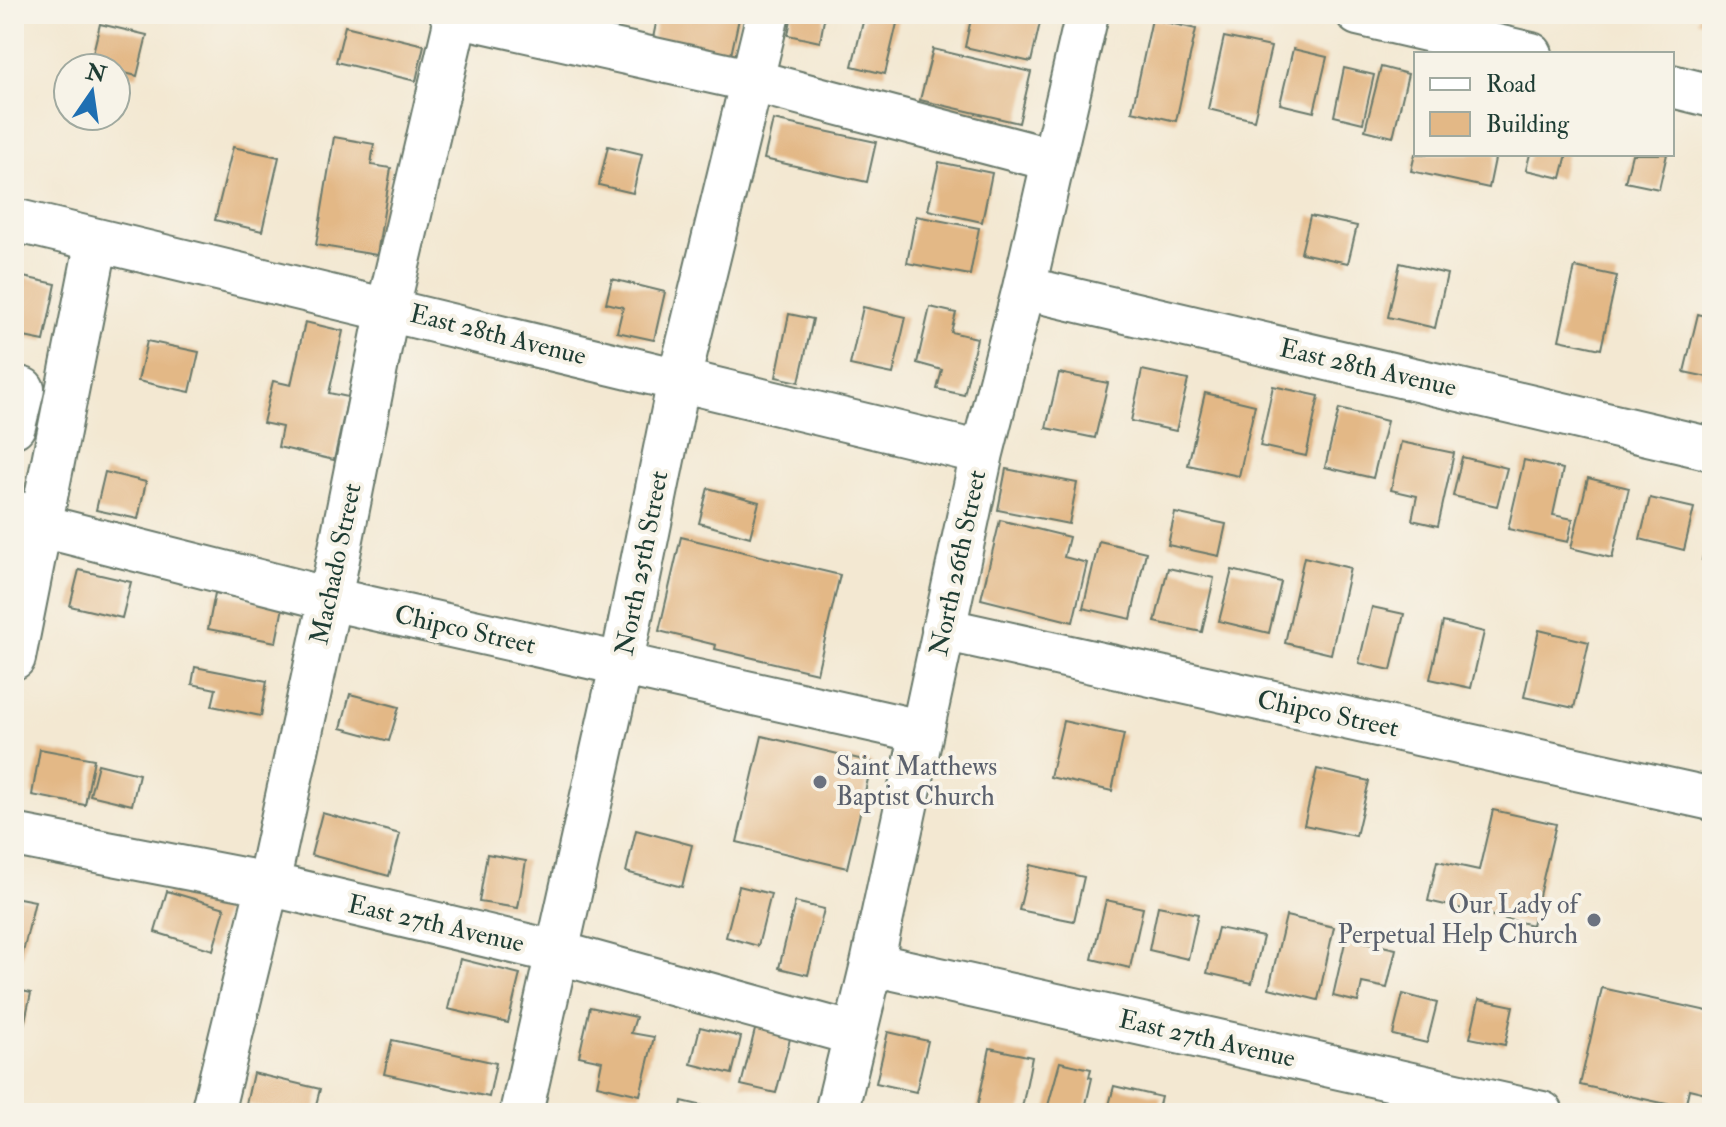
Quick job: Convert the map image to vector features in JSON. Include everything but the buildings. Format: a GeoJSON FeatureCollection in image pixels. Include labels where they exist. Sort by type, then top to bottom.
{"type":"FeatureCollection","features":[{"type":"Feature","properties":{"kind":"street"},"geometry":{"type":"LineString","coordinates":[[455,14],[753,81],[1053,160]]}},
{"type":"Feature","properties":{"kind":"street","name":"Machado Street"},"geometry":{"type":"LineString","coordinates":[[212,1113],[268,884],[330,599],[388,308],[455,14]]}},
{"type":"Feature","properties":{"kind":"street","name":"North 25th Street"},"geometry":{"type":"LineString","coordinates":[[521,1113],[621,666],[679,380],[768,14]]}},
{"type":"Feature","properties":{"kind":"street","name":"North 26th Street"},"geometry":{"type":"LineString","coordinates":[[836,1113],[872,964],[982,453],[1024,288],[1087,14]]}},
{"type":"Feature","properties":{"kind":"street"},"geometry":{"type":"LineString","coordinates":[[1358,14],[1522,52]]}},
{"type":"Feature","properties":{"kind":"street"},"geometry":{"type":"LineString","coordinates":[[1674,86],[1712,96]]}},
{"type":"Feature","properties":{"kind":"street","name":"East 28th Avenue"},"geometry":{"type":"LineString","coordinates":[[14,220],[982,453]]}},
{"type":"Feature","properties":{"kind":"street"},"geometry":{"type":"LineString","coordinates":[[14,658],[28,519],[54,462],[97,240]]}},
{"type":"Feature","properties":{"kind":"street","name":"East 28th Avenue"},"geometry":{"type":"LineString","coordinates":[[1024,288],[1712,449]]}},
{"type":"Feature","properties":{"kind":"street"},"geometry":{"type":"LineString","coordinates":[[14,387],[23,389],[14,426]]}},
{"type":"Feature","properties":{"kind":"street"},"geometry":{"type":"LineString","coordinates":[[14,452],[54,462]]}},
{"type":"Feature","properties":{"kind":"street","name":"Chipco Street"},"geometry":{"type":"LineString","coordinates":[[28,519],[330,599],[920,731]]}},
{"type":"Feature","properties":{"kind":"street","name":"Chipco Street"},"geometry":{"type":"LineString","coordinates":[[943,629],[1712,799]]}},
{"type":"Feature","properties":{"kind":"street","name":"East 27th Avenue"},"geometry":{"type":"LineString","coordinates":[[14,835],[268,884],[556,952],[854,1034]]}},
{"type":"Feature","properties":{"kind":"street","name":"East 27th Avenue"},"geometry":{"type":"LineString","coordinates":[[872,964],[1542,1113]]}},
{"type":"Feature","properties":{"kind":"place","name":"Saint Matthews Baptist Church"},"geometry":{"type":"Point","coordinates":[820,782]}},
{"type":"Feature","properties":{"kind":"place","name":"Our Lady of Perpetual Help Church"},"geometry":{"type":"Point","coordinates":[1594,920]}}]}
